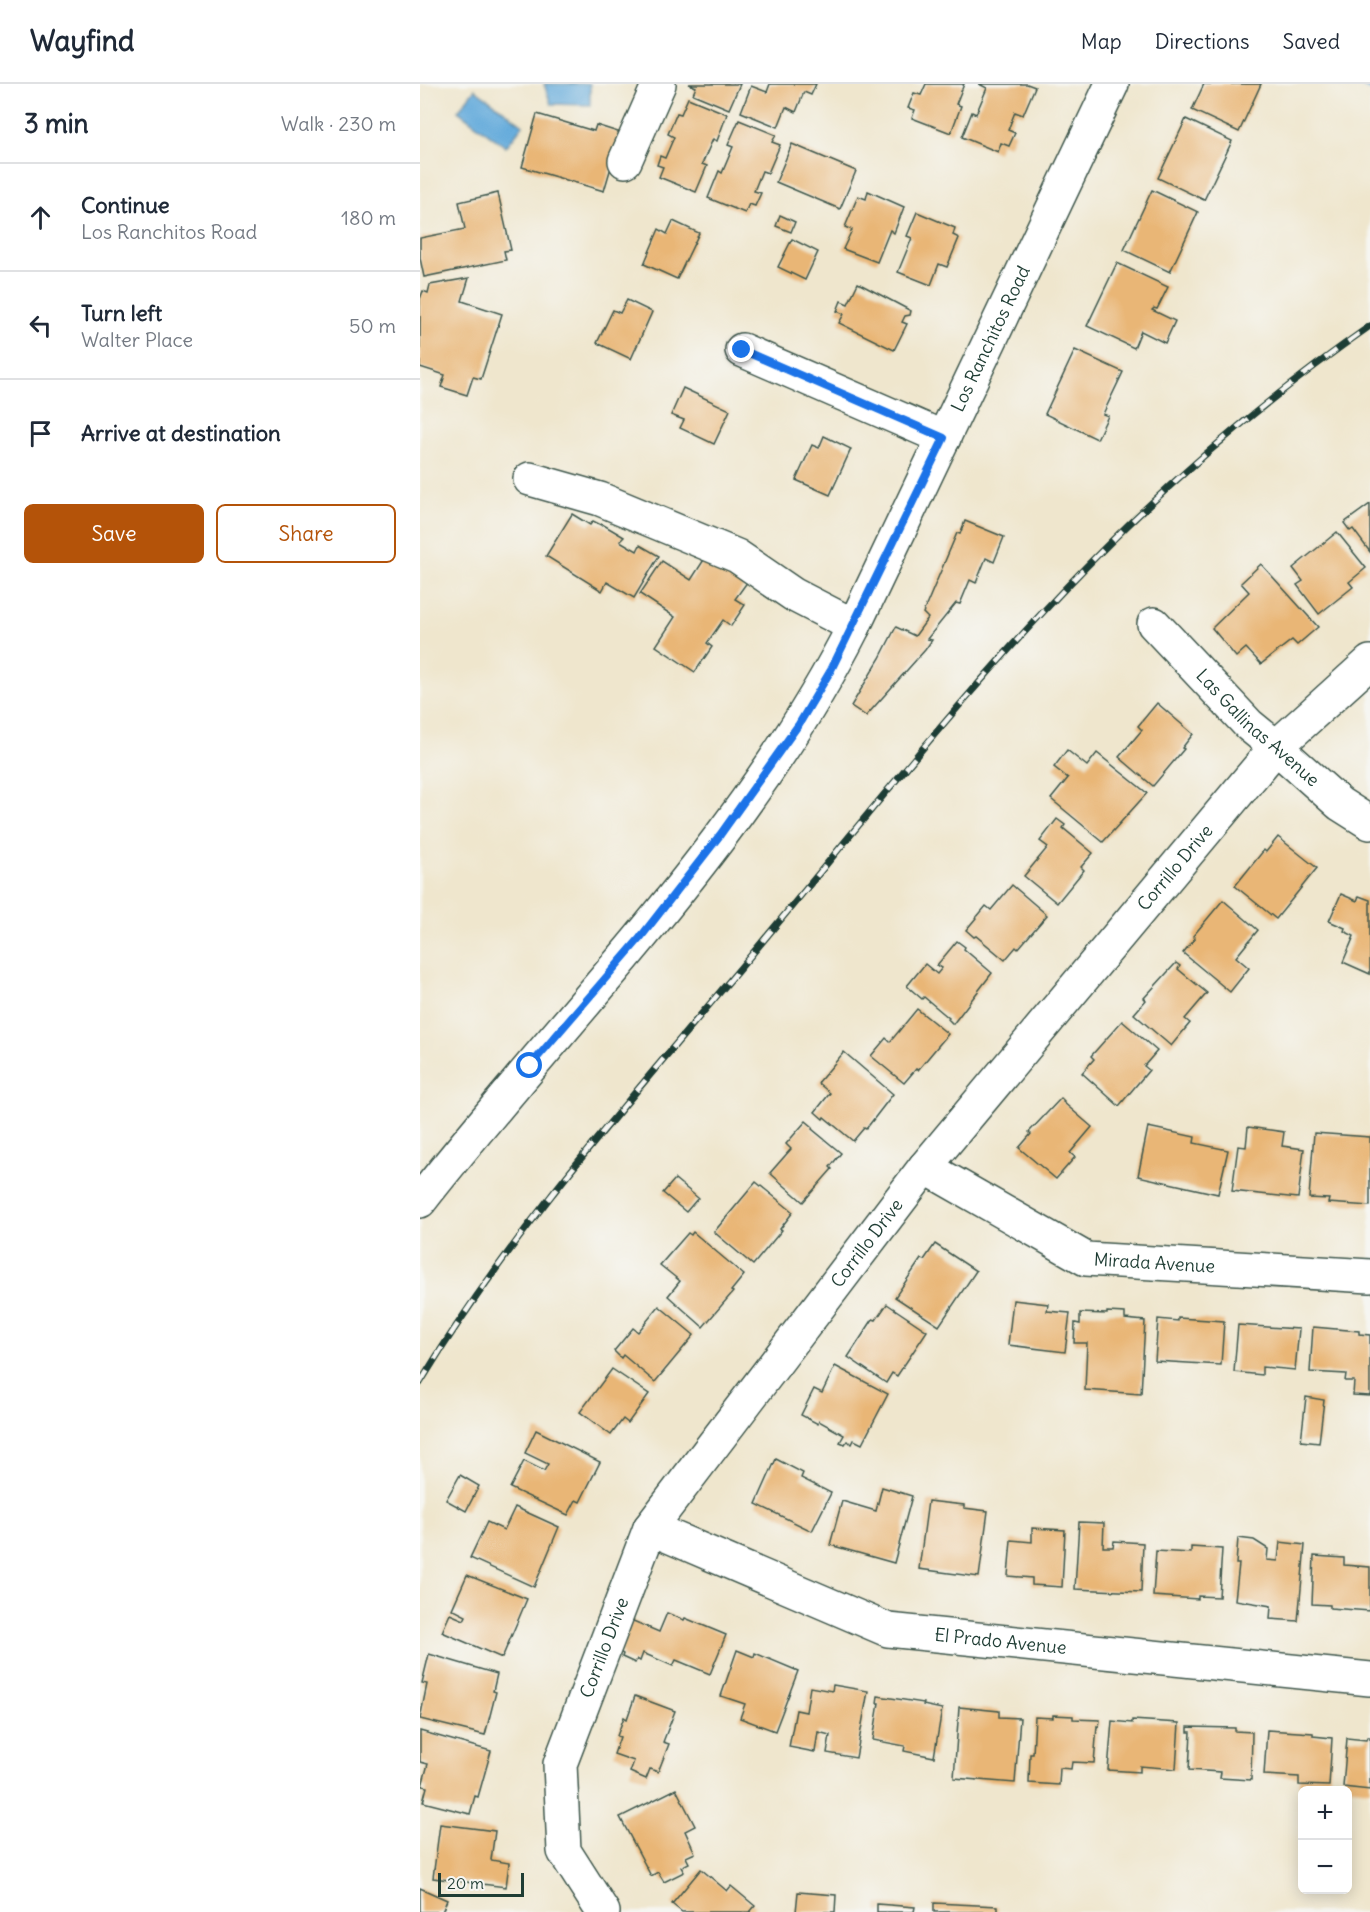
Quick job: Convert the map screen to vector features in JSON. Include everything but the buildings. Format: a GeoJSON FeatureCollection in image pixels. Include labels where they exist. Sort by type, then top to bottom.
{"type":"FeatureCollection","features":[{"type":"Feature","properties":{"kind":"street"},"geometry":{"type":"LineString","coordinates":[[626,162],[658,84]]}},
{"type":"Feature","properties":{"kind":"street","name":"Los Ranchitos Road"},"geometry":{"type":"LineString","coordinates":[[420,1201],[530,1066],[640,938],[720,835],[799,724],[854,626],[1112,84]]}},
{"type":"Feature","properties":{"kind":"street"},"geometry":{"type":"LineString","coordinates":[[742,350],[944,438]]}},
{"type":"Feature","properties":{"kind":"street"},"geometry":{"type":"LineString","coordinates":[[530,479],[600,499],[737,556],[794,595],[854,626]]}},
{"type":"Feature","properties":{"kind":"street","name":"Las Gallinas Avenue"},"geometry":{"type":"LineString","coordinates":[[1154,624],[1249,725],[1340,804],[1370,823]]}},
{"type":"Feature","properties":{"kind":"street","name":"Corrillo Drive"},"geometry":{"type":"LineString","coordinates":[[603,1912],[564,1851],[560,1764],[650,1528],[925,1167],[1276,747],[1370,662]]}},
{"type":"Feature","properties":{"kind":"street","name":"Mirada Avenue"},"geometry":{"type":"LineString","coordinates":[[925,1167],[1086,1259],[1370,1276]]}},
{"type":"Feature","properties":{"kind":"street","name":"El Prado Avenue"},"geometry":{"type":"LineString","coordinates":[[650,1528],[888,1630],[1370,1679]]}},
{"type":"Feature","properties":{"kind":"water"},"geometry":{"type":"Polygon","coordinates":[[[544,84],[590,84],[590,105],[551,104],[544,84]]]}},
{"type":"Feature","properties":{"kind":"water"},"geometry":{"type":"Polygon","coordinates":[[[475,89],[523,125],[506,147],[458,111],[475,89]]]}},
{"type":"Feature","properties":{"kind":"waterway"},"geometry":{"type":"LineString","coordinates":[[1364,84],[1370,87]]}},
{"type":"Feature","properties":{"kind":"railway"},"geometry":{"type":"LineString","coordinates":[[420,1383],[496,1268],[580,1159],[983,679],[1078,576],[1185,472],[1275,396],[1370,326]]}},
{"type":"Feature","properties":{"kind":"route"},"geometry":{"type":"LineString","coordinates":[[530,1066],[640,938],[720,835],[799,724],[831,670],[944,438],[742,350]]}}]}
